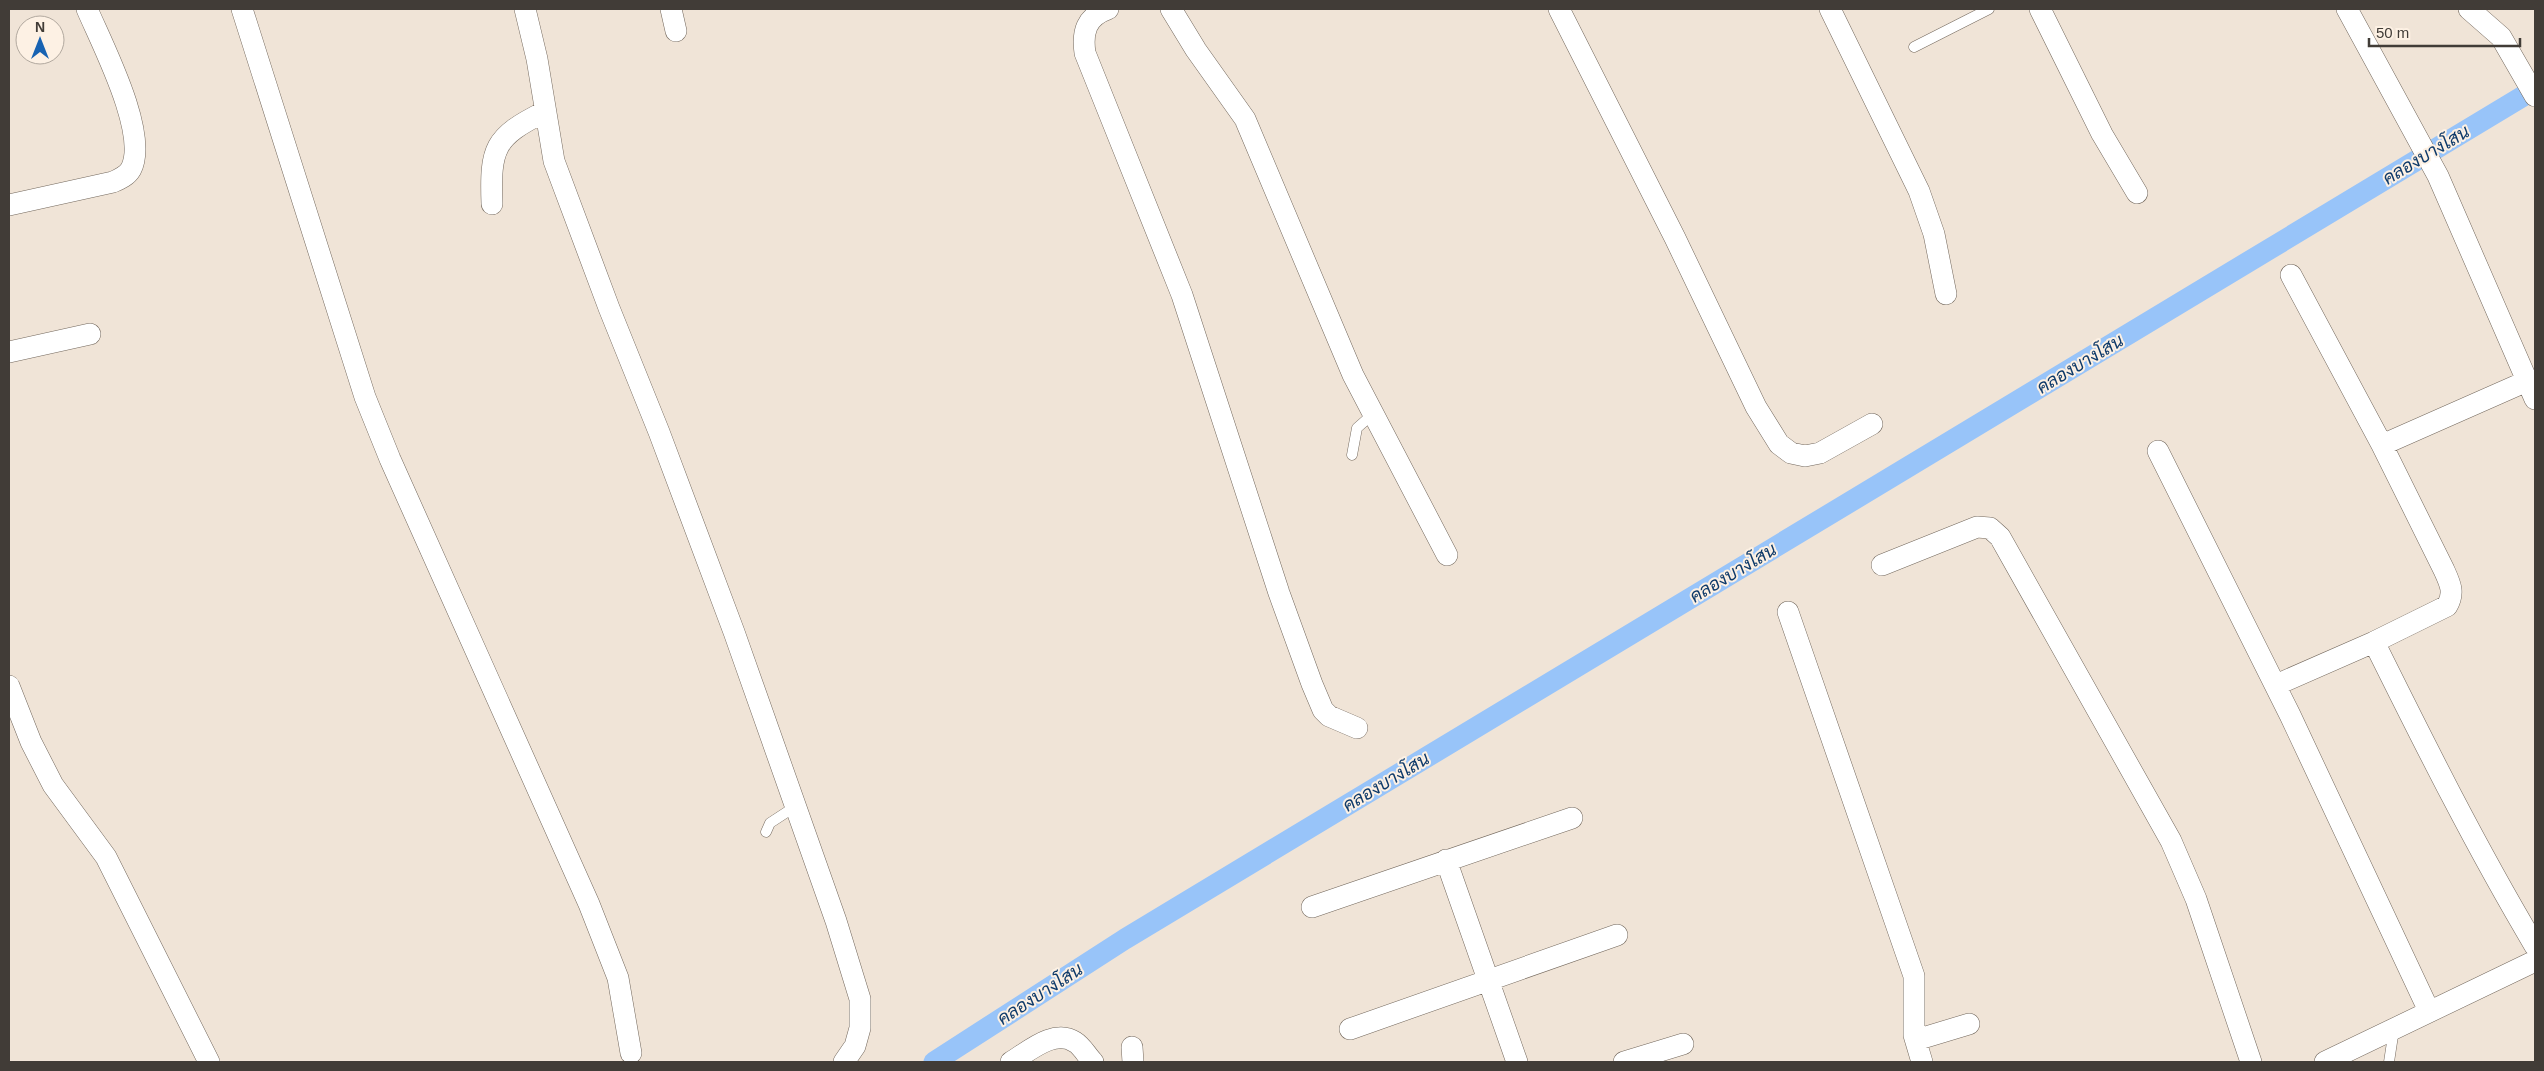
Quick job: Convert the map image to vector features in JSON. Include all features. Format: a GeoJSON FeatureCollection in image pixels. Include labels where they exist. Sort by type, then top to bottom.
{"type":"FeatureCollection","features":[{"type":"Feature","properties":{"kind":"street"},"geometry":{"type":"LineString","coordinates":[[9,205],[113,182],[125,177],[132,167],[136,142],[133,126],[118,80],[87,9]]}},
{"type":"Feature","properties":{"kind":"street"},"geometry":{"type":"LineString","coordinates":[[242,9],[365,397],[390,459],[589,904],[618,978],[631,1053]]}},
{"type":"Feature","properties":{"kind":"street"},"geometry":{"type":"LineString","coordinates":[[525,9],[554,161],[608,308],[659,432],[734,632],[836,921],[860,999],[860,1028],[855,1046],[844,1062]]}},
{"type":"Feature","properties":{"kind":"street"},"geometry":{"type":"LineString","coordinates":[[671,9],[676,31]]}},
{"type":"Feature","properties":{"kind":"street"},"geometry":{"type":"LineString","coordinates":[[1108,9],[1097,13],[1087,23],[1083,38],[1085,54],[1182,295],[1279,593],[1312,684],[1323,710],[1329,716],[1357,728]]}},
{"type":"Feature","properties":{"kind":"street"},"geometry":{"type":"LineString","coordinates":[[1171,9],[1196,50],[1245,119],[1353,375],[1447,554]]}},
{"type":"Feature","properties":{"kind":"street"},"geometry":{"type":"LineString","coordinates":[[1559,9],[1675,238],[1756,407],[1779,444],[1791,453],[1805,456],[1820,453],[1872,424]]}},
{"type":"Feature","properties":{"kind":"street"},"geometry":{"type":"LineString","coordinates":[[1830,9],[1919,191],[1934,234],[1946,294]]}},
{"type":"Feature","properties":{"kind":"street"},"geometry":{"type":"LineString","coordinates":[[2040,9],[2102,134],[2137,193]]}},
{"type":"Feature","properties":{"kind":"street"},"geometry":{"type":"LineString","coordinates":[[2347,9],[2438,176],[2531,390],[2382,445]]}},
{"type":"Feature","properties":{"kind":"street"},"geometry":{"type":"LineString","coordinates":[[2469,9],[2501,37],[2535,96]]}},
{"type":"Feature","properties":{"kind":"street"},"geometry":{"type":"LineString","coordinates":[[492,204],[491,163],[497,149],[504,137],[518,126],[544,112]]}},
{"type":"Feature","properties":{"kind":"street"},"geometry":{"type":"LineString","coordinates":[[2276,685],[2374,642],[2447,606],[2452,598],[2451,587],[2444,570],[2382,445],[2291,275]]}},
{"type":"Feature","properties":{"kind":"street"},"geometry":{"type":"LineString","coordinates":[[9,352],[90,334]]}},
{"type":"Feature","properties":{"kind":"street"},"geometry":{"type":"LineString","coordinates":[[2158,451],[2276,685],[2429,1011]]}},
{"type":"Feature","properties":{"kind":"street"},"geometry":{"type":"LineString","coordinates":[[1882,565],[1977,527],[1990,528],[2000,537],[2171,841],[2196,898],[2251,1062]]}},
{"type":"Feature","properties":{"kind":"street"},"geometry":{"type":"LineString","coordinates":[[1788,612],[1914,976],[1916,1040],[1922,1062]]}},
{"type":"Feature","properties":{"kind":"street"},"geometry":{"type":"LineString","coordinates":[[2374,642],[2459,811],[2535,946]]}},
{"type":"Feature","properties":{"kind":"street"},"geometry":{"type":"LineString","coordinates":[[9,686],[30,742],[53,785],[106,857],[209,1062]]}},
{"type":"Feature","properties":{"kind":"street"},"geometry":{"type":"LineString","coordinates":[[1312,907],[1572,818]]}},
{"type":"Feature","properties":{"kind":"street"},"geometry":{"type":"LineString","coordinates":[[1446,860],[1517,1062]]}},
{"type":"Feature","properties":{"kind":"street"},"geometry":{"type":"LineString","coordinates":[[1350,1030],[1617,935]]}},
{"type":"Feature","properties":{"kind":"street"},"geometry":{"type":"LineString","coordinates":[[2325,1062],[2535,961]]}},
{"type":"Feature","properties":{"kind":"street"},"geometry":{"type":"LineString","coordinates":[[1916,1040],[1969,1024]]}},
{"type":"Feature","properties":{"kind":"street"},"geometry":{"type":"LineString","coordinates":[[1011,1062],[1050,1039],[1064,1037],[1075,1042],[1093,1062]]}},
{"type":"Feature","properties":{"kind":"street"},"geometry":{"type":"LineString","coordinates":[[1624,1062],[1683,1044]]}},
{"type":"Feature","properties":{"kind":"lane"},"geometry":{"type":"LineString","coordinates":[[1914,47],[1989,9]]}},
{"type":"Feature","properties":{"kind":"lane"},"geometry":{"type":"LineString","coordinates":[[1352,455],[1357,428],[1374,413]]}},
{"type":"Feature","properties":{"kind":"lane"},"geometry":{"type":"LineString","coordinates":[[766,832],[770,823],[796,806]]}},
{"type":"Feature","properties":{"kind":"lane"},"geometry":{"type":"LineString","coordinates":[[2389,1062],[2394,1028]]}},
{"type":"Feature","properties":{"kind":"waterway","name":"คลองบางโสน"},"geometry":{"type":"LineString","coordinates":[[934,1062],[1125,939],[2535,89]]}}]}
